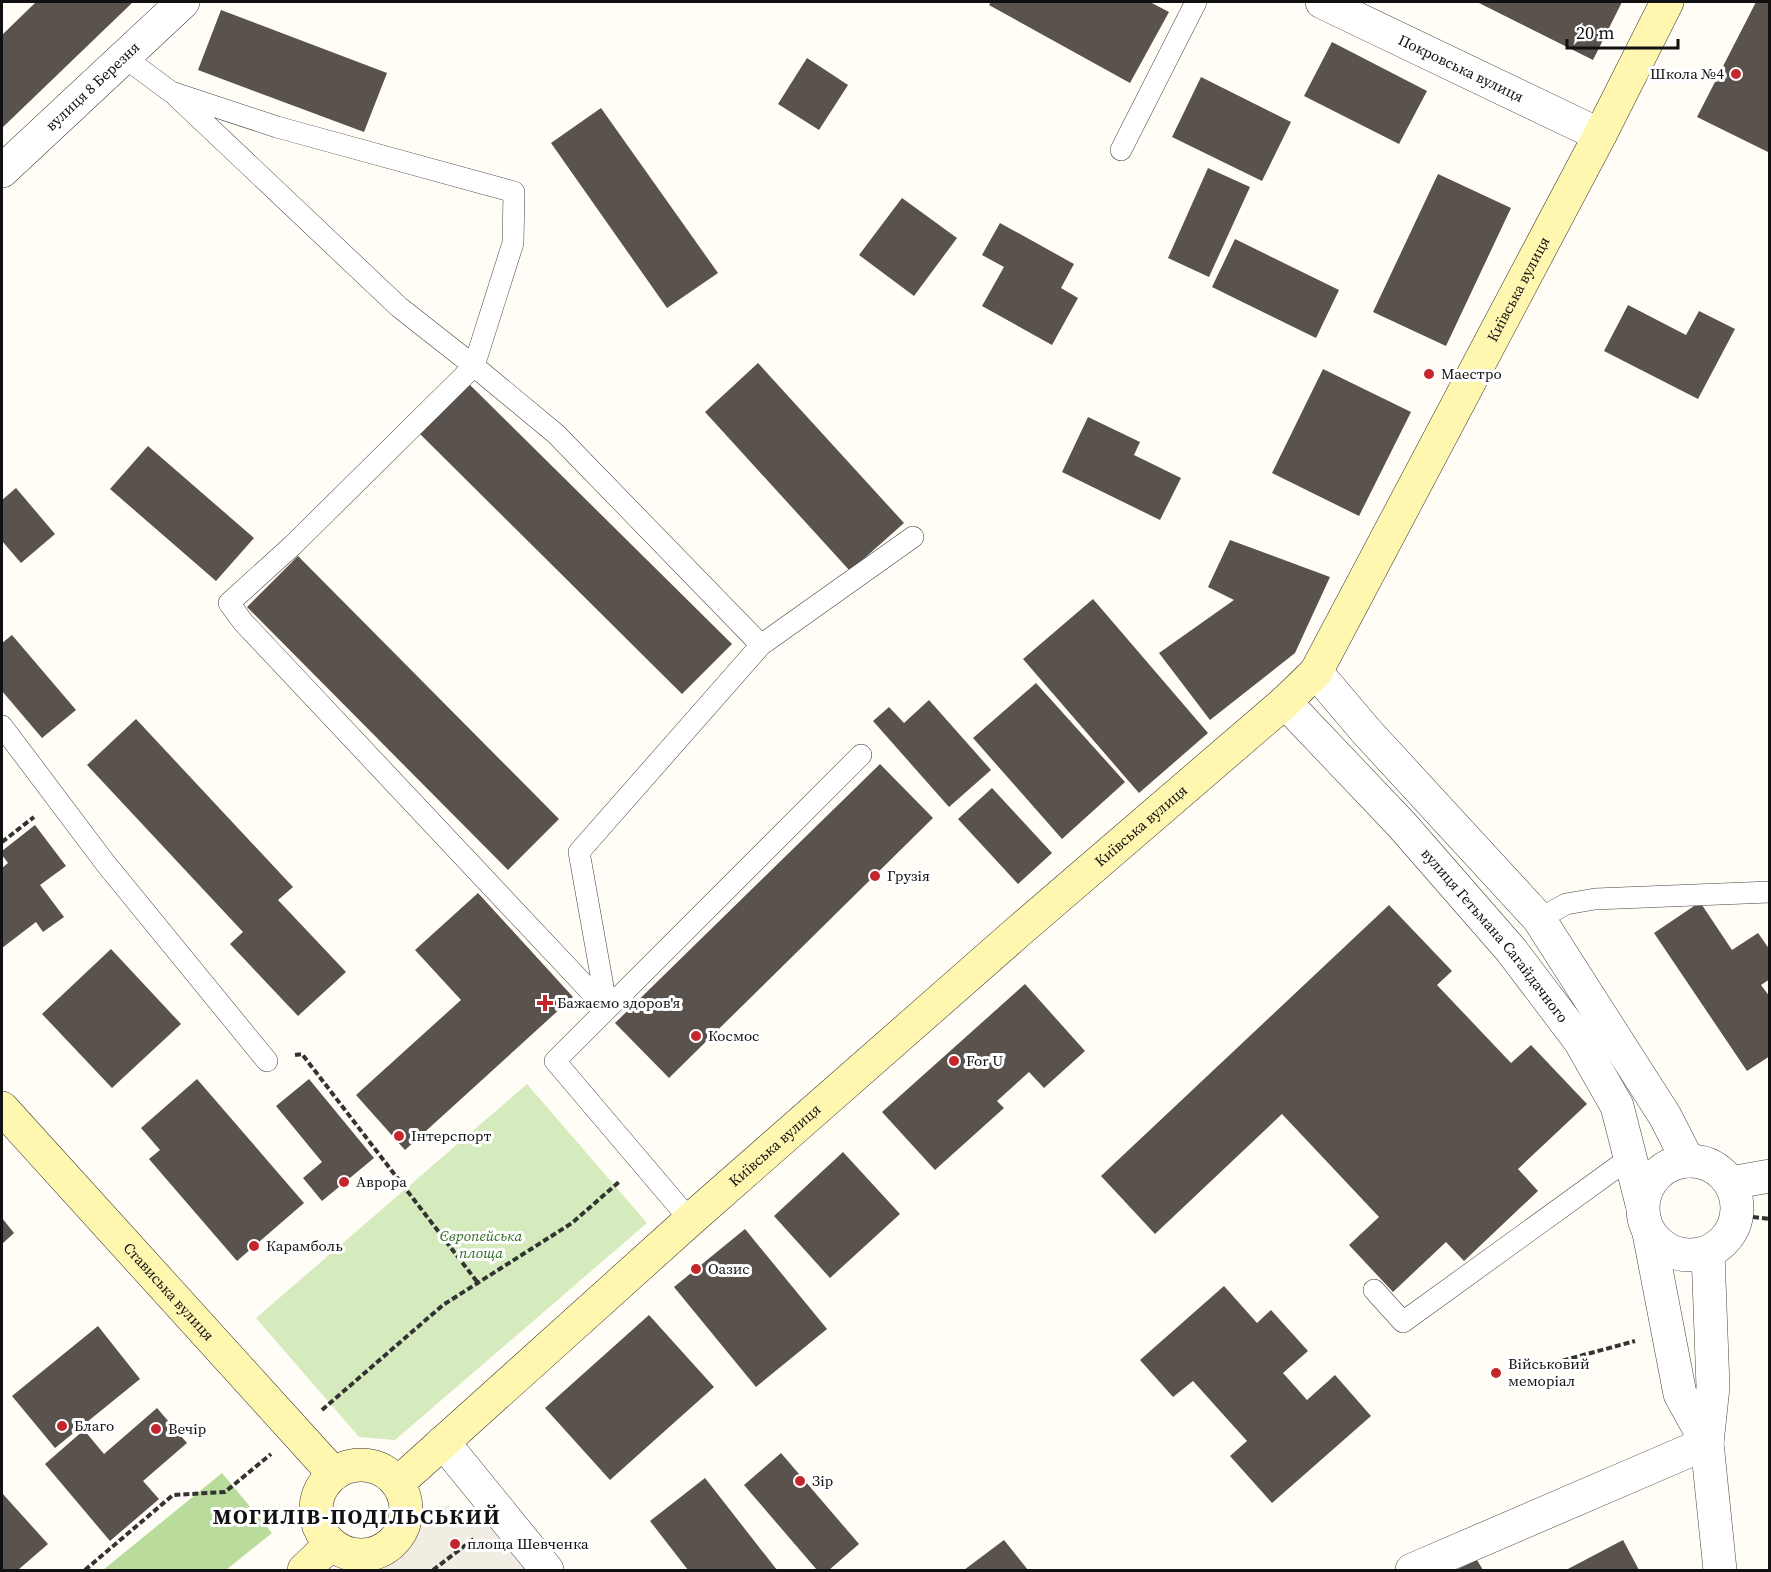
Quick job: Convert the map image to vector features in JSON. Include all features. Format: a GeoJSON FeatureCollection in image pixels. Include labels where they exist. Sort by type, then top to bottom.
{"type":"FeatureCollection","features":[{"type":"Feature","properties":{"kind":"main road","name":"Київська вулиця"},"geometry":{"type":"LineString","coordinates":[[398,1483],[690,1220],[1020,930],[1285,702],[1316,672],[1667,2]]}},
{"type":"Feature","properties":{"kind":"main road","name":"Стависька вулиця"},"geometry":{"type":"LineString","coordinates":[[2,1108],[334,1474]]}},
{"type":"Feature","properties":{"kind":"main road"},"geometry":{"type":"LineString","coordinates":[[356,1465],[371,1466],[388,1474],[398,1483],[404,1494],[407,1510],[402,1532],[384,1549],[373,1554],[357,1556],[332,1545],[322,1534],[317,1520],[316,1505],[322,1488],[334,1474],[356,1465]]}},
{"type":"Feature","properties":{"kind":"main road"},"geometry":{"type":"LineString","coordinates":[[304,1570],[332,1545]]}},
{"type":"Feature","properties":{"kind":"street","name":"вулиця 8 Березня"},"geometry":{"type":"LineString","coordinates":[[2,171],[183,2]]}},
{"type":"Feature","properties":{"kind":"street","name":"Покровська вулиця"},"geometry":{"type":"LineString","coordinates":[[1322,2],[1599,135]]}},
{"type":"Feature","properties":{"kind":"street"},"geometry":{"type":"LineString","coordinates":[[1316,672],[1366,731],[1539,919],[1659,1106],[1688,1161]]}},
{"type":"Feature","properties":{"kind":"street","name":"вулиця Гетьмана Сагайдачного"},"geometry":{"type":"LineString","coordinates":[[1285,702],[1402,825],[1504,942],[1580,1041],[1617,1106],[1646,1219],[1680,1394],[1707,1443]]}},
{"type":"Feature","properties":{"kind":"street"},"geometry":{"type":"LineString","coordinates":[[1504,942],[1539,919]]}},
{"type":"Feature","properties":{"kind":"street"},"geometry":{"type":"LineString","coordinates":[[1688,1161],[1705,1163],[1719,1171],[1730,1183],[1737,1199],[1737,1215],[1732,1231],[1722,1244],[1708,1253],[1691,1256],[1675,1253],[1660,1245],[1646,1219],[1646,1191],[1653,1179],[1666,1167],[1688,1161]]}},
{"type":"Feature","properties":{"kind":"street"},"geometry":{"type":"LineString","coordinates":[[1730,1183],[1770,1176]]}},
{"type":"Feature","properties":{"kind":"street","name":"вулиця Гетьмана Сагайдачного"},"geometry":{"type":"LineString","coordinates":[[1708,1253],[1713,1387],[1707,1443],[1720,1570]]}},
{"type":"Feature","properties":{"kind":"street"},"geometry":{"type":"LineString","coordinates":[[443,1442],[548,1570]]}},
{"type":"Feature","properties":{"kind":"street"},"geometry":{"type":"LineString","coordinates":[[1412,1570],[1707,1443]]}},
{"type":"Feature","properties":{"kind":"lane"},"geometry":{"type":"LineString","coordinates":[[1121,150],[1196,2]]}},
{"type":"Feature","properties":{"kind":"lane"},"geometry":{"type":"LineString","coordinates":[[124,57],[171,92],[399,307],[556,434],[761,645]]}},
{"type":"Feature","properties":{"kind":"lane"},"geometry":{"type":"LineString","coordinates":[[171,92],[277,126],[514,192],[513,243],[474,366],[293,545],[229,603],[243,622],[607,1009]]}},
{"type":"Feature","properties":{"kind":"lane"},"geometry":{"type":"LineString","coordinates":[[607,1009],[579,852],[761,645],[913,537]]}},
{"type":"Feature","properties":{"kind":"lane"},"geometry":{"type":"LineString","coordinates":[[2,726],[106,864],[267,1061]]}},
{"type":"Feature","properties":{"kind":"lane"},"geometry":{"type":"LineString","coordinates":[[690,1220],[555,1061],[861,755]]}},
{"type":"Feature","properties":{"kind":"lane"},"geometry":{"type":"LineString","coordinates":[[1539,919],[1566,904],[1595,899],[1770,892]]}},
{"type":"Feature","properties":{"kind":"lane"},"geometry":{"type":"LineString","coordinates":[[1374,1290],[1403,1322],[1630,1157]]}},
{"type":"Feature","properties":{"kind":"path"},"geometry":{"type":"LineString","coordinates":[[2,842],[57,799]]}},
{"type":"Feature","properties":{"kind":"path"},"geometry":{"type":"LineString","coordinates":[[267,1061],[303,1054],[478,1283]]}},
{"type":"Feature","properties":{"kind":"path"},"geometry":{"type":"LineString","coordinates":[[85,1570],[173,1496],[225,1492],[443,1305],[572,1223],[641,1162]]}},
{"type":"Feature","properties":{"kind":"path"},"geometry":{"type":"LineString","coordinates":[[1528,1370],[1668,1332]]}},
{"type":"Feature","properties":{"kind":"path"},"geometry":{"type":"LineString","coordinates":[[433,1570],[503,1516]]}},
{"type":"Feature","properties":{"kind":"green space","name":"Європейська площа"},"geometry":{"type":"Polygon","coordinates":[[[527,1084],[647,1223],[395,1440],[359,1437],[256,1318],[527,1084]]]}},
{"type":"Feature","properties":{"kind":"green space"},"geometry":{"type":"Polygon","coordinates":[[[222,1473],[272,1533],[226,1570],[103,1570],[222,1473]]]}},
{"type":"Feature","properties":{"kind":"shaded area","name":"площа Шевченка"},"geometry":{"type":"Polygon","coordinates":[[[447,1505],[486,1518],[532,1570],[367,1570],[447,1505]]]}},
{"type":"Feature","properties":{"kind":"building"},"geometry":{"type":"Polygon","coordinates":[[[36,2],[133,2],[2,128],[2,35],[36,2]]]}},
{"type":"Feature","properties":{"kind":"building"},"geometry":{"type":"Polygon","coordinates":[[[991,2],[1150,2],[1169,12],[1130,83],[989,5],[991,2]]]}},
{"type":"Feature","properties":{"kind":"building"},"geometry":{"type":"Polygon","coordinates":[[[1477,2],[1622,2],[1593,60],[1477,2]]]}},
{"type":"Feature","properties":{"kind":"building"},"geometry":{"type":"Polygon","coordinates":[[[1756,2],[1770,2],[1770,153],[1697,117],[1756,2]]]}},
{"type":"Feature","properties":{"kind":"building"},"geometry":{"type":"Polygon","coordinates":[[[221,10],[387,73],[364,132],[198,70],[221,10]]]}},
{"type":"Feature","properties":{"kind":"building"},"geometry":{"type":"Polygon","coordinates":[[[1332,42],[1427,91],[1399,144],[1304,96],[1332,42]]]}},
{"type":"Feature","properties":{"kind":"building"},"geometry":{"type":"Polygon","coordinates":[[[807,58],[848,85],[819,130],[778,104],[807,58]]]}},
{"type":"Feature","properties":{"kind":"building"},"geometry":{"type":"Polygon","coordinates":[[[1201,77],[1291,122],[1262,181],[1172,137],[1201,77]]]}},
{"type":"Feature","properties":{"kind":"building"},"geometry":{"type":"Polygon","coordinates":[[[601,108],[718,273],[667,308],[551,143],[601,108]]]}},
{"type":"Feature","properties":{"kind":"building"},"geometry":{"type":"Polygon","coordinates":[[[1208,168],[1250,187],[1209,277],[1168,258],[1208,168]]]}},
{"type":"Feature","properties":{"kind":"building"},"geometry":{"type":"Polygon","coordinates":[[[1438,174],[1511,208],[1446,346],[1373,312],[1438,174]]]}},
{"type":"Feature","properties":{"kind":"building"},"geometry":{"type":"Polygon","coordinates":[[[902,198],[957,238],[914,296],[859,255],[902,198]]]}},
{"type":"Feature","properties":{"kind":"building"},"geometry":{"type":"Polygon","coordinates":[[[1000,223],[1074,264],[1061,288],[1078,298],[1052,345],[982,306],[1004,267],[982,255],[1000,223]]]}},
{"type":"Feature","properties":{"kind":"building"},"geometry":{"type":"Polygon","coordinates":[[[1235,239],[1339,290],[1316,338],[1212,287],[1235,239]]]}},
{"type":"Feature","properties":{"kind":"building"},"geometry":{"type":"Polygon","coordinates":[[[1628,305],[1686,335],[1699,311],[1735,329],[1698,399],[1604,351],[1628,305]]]}},
{"type":"Feature","properties":{"kind":"building"},"geometry":{"type":"Polygon","coordinates":[[[758,363],[904,523],[850,571],[705,412],[758,363]]]}},
{"type":"Feature","properties":{"kind":"building"},"geometry":{"type":"Polygon","coordinates":[[[1323,369],[1411,412],[1359,516],[1272,473],[1323,369]]]}},
{"type":"Feature","properties":{"kind":"building"},"geometry":{"type":"Polygon","coordinates":[[[468,383],[732,644],[682,694],[419,433],[468,383]]]}},
{"type":"Feature","properties":{"kind":"building"},"geometry":{"type":"Polygon","coordinates":[[[1088,417],[1140,442],[1134,455],[1181,478],[1160,520],[1062,472],[1088,417]]]}},
{"type":"Feature","properties":{"kind":"building"},"geometry":{"type":"Polygon","coordinates":[[[148,446],[254,538],[216,581],[110,489],[148,446]]]}},
{"type":"Feature","properties":{"kind":"building"},"geometry":{"type":"Polygon","coordinates":[[[16,488],[55,534],[21,563],[2,541],[2,500],[16,488]]]}},
{"type":"Feature","properties":{"kind":"building"},"geometry":{"type":"Polygon","coordinates":[[[1230,540],[1330,577],[1295,653],[1210,720],[1159,653],[1234,600],[1208,587],[1230,540]]]}},
{"type":"Feature","properties":{"kind":"building"},"geometry":{"type":"Polygon","coordinates":[[[298,556],[559,819],[508,870],[247,607],[298,556]]]}},
{"type":"Feature","properties":{"kind":"building"},"geometry":{"type":"Polygon","coordinates":[[[1093,599],[1208,733],[1139,793],[1023,659],[1093,599]]]}},
{"type":"Feature","properties":{"kind":"building"},"geometry":{"type":"Polygon","coordinates":[[[12,635],[76,710],[42,738],[2,691],[2,643],[12,635]]]}},
{"type":"Feature","properties":{"kind":"building"},"geometry":{"type":"Polygon","coordinates":[[[1036,683],[1125,782],[1062,839],[973,738],[1036,683]]]}},
{"type":"Feature","properties":{"kind":"building"},"geometry":{"type":"Polygon","coordinates":[[[929,700],[991,770],[949,807],[873,721],[889,707],[904,723],[929,700]]]}},
{"type":"Feature","properties":{"kind":"building"},"geometry":{"type":"Polygon","coordinates":[[[136,719],[293,887],[278,900],[346,972],[298,1016],[230,944],[243,932],[87,765],[136,719]]]}},
{"type":"Feature","properties":{"kind":"building"},"geometry":{"type":"Polygon","coordinates":[[[880,764],[933,818],[669,1078],[615,1023],[880,764]]]}},
{"type":"Feature","properties":{"kind":"building"},"geometry":{"type":"Polygon","coordinates":[[[992,788],[1052,853],[1018,884],[958,819],[992,788]]]}},
{"type":"Feature","properties":{"kind":"building"},"geometry":{"type":"Polygon","coordinates":[[[35,825],[66,866],[40,885],[64,917],[43,932],[36,922],[2,948],[2,868],[8,863],[2,851],[35,825]]]}},
{"type":"Feature","properties":{"kind":"building"},"geometry":{"type":"Polygon","coordinates":[[[478,893],[573,997],[405,1150],[356,1095],[461,1000],[415,950],[478,893]]]}},
{"type":"Feature","properties":{"kind":"building"},"geometry":{"type":"Polygon","coordinates":[[[1700,902],[1732,950],[1758,933],[1770,950],[1770,979],[1761,985],[1770,997],[1770,1056],[1747,1071],[1654,933],[1700,902]]]}},
{"type":"Feature","properties":{"kind":"building"},"geometry":{"type":"Polygon","coordinates":[[[1389,905],[1452,971],[1437,985],[1511,1063],[1531,1045],[1587,1104],[1518,1169],[1538,1191],[1464,1261],[1446,1242],[1393,1292],[1349,1245],[1379,1217],[1282,1114],[1155,1234],[1101,1176],[1389,905]]]}},
{"type":"Feature","properties":{"kind":"building"},"geometry":{"type":"Polygon","coordinates":[[[111,949],[181,1024],[112,1088],[42,1014],[111,949]]]}},
{"type":"Feature","properties":{"kind":"building"},"geometry":{"type":"Polygon","coordinates":[[[1025,984],[1085,1051],[1044,1088],[1029,1072],[997,1101],[1004,1108],[935,1170],[882,1112],[1025,984]]]}},
{"type":"Feature","properties":{"kind":"building"},"geometry":{"type":"Polygon","coordinates":[[[197,1079],[304,1203],[237,1261],[149,1159],[160,1150],[141,1128],[197,1079]]]}},
{"type":"Feature","properties":{"kind":"building"},"geometry":{"type":"Polygon","coordinates":[[[309,1079],[374,1158],[322,1201],[303,1178],[322,1162],[276,1106],[309,1079]]]}},
{"type":"Feature","properties":{"kind":"building"},"geometry":{"type":"Polygon","coordinates":[[[843,1152],[900,1214],[830,1278],[774,1216],[843,1152]]]}},
{"type":"Feature","properties":{"kind":"building"},"geometry":{"type":"Polygon","coordinates":[[[2,1218],[14,1233],[2,1244],[2,1218]]]}},
{"type":"Feature","properties":{"kind":"building"},"geometry":{"type":"Polygon","coordinates":[[[745,1229],[827,1329],[756,1387],[674,1287],[745,1229]]]}},
{"type":"Feature","properties":{"kind":"building"},"geometry":{"type":"Polygon","coordinates":[[[1224,1286],[1257,1323],[1271,1310],[1308,1351],[1283,1373],[1307,1400],[1335,1375],[1371,1416],[1272,1503],[1230,1456],[1247,1441],[1193,1381],[1173,1397],[1140,1360],[1224,1286]]]}},
{"type":"Feature","properties":{"kind":"building"},"geometry":{"type":"Polygon","coordinates":[[[649,1315],[714,1387],[610,1480],[545,1408],[649,1315]]]}},
{"type":"Feature","properties":{"kind":"building"},"geometry":{"type":"Polygon","coordinates":[[[98,1326],[140,1379],[55,1448],[12,1396],[98,1326]]]}},
{"type":"Feature","properties":{"kind":"building"},"geometry":{"type":"Polygon","coordinates":[[[157,1408],[187,1443],[143,1481],[159,1499],[110,1541],[45,1464],[84,1430],[104,1454],[157,1408]]]}},
{"type":"Feature","properties":{"kind":"building"},"geometry":{"type":"Polygon","coordinates":[[[781,1453],[859,1544],[829,1570],[817,1570],[744,1485],[781,1453]]]}},
{"type":"Feature","properties":{"kind":"building"},"geometry":{"type":"Polygon","coordinates":[[[705,1478],[777,1570],[688,1570],[650,1521],[705,1478]]]}},
{"type":"Feature","properties":{"kind":"building"},"geometry":{"type":"Polygon","coordinates":[[[2,1493],[48,1544],[18,1570],[2,1570],[2,1493]]]}},
{"type":"Feature","properties":{"kind":"building"},"geometry":{"type":"Polygon","coordinates":[[[1004,1540],[1028,1570],[964,1570],[1004,1540]]]}},
{"type":"Feature","properties":{"kind":"building"},"geometry":{"type":"Polygon","coordinates":[[[1623,1540],[1639,1570],[1566,1570],[1623,1540]]]}},
{"type":"Feature","properties":{"kind":"building"},"geometry":{"type":"Polygon","coordinates":[[[1477,1560],[1483,1570],[1456,1570],[1477,1560]]]}},
{"type":"Feature","properties":{"kind":"place","name":"Школа №4"},"geometry":{"type":"Point","coordinates":[1736,74]}},
{"type":"Feature","properties":{"kind":"place","name":"Маестро"},"geometry":{"type":"Point","coordinates":[1429,374]}},
{"type":"Feature","properties":{"kind":"place","name":"Грузія"},"geometry":{"type":"Point","coordinates":[875,876]}},
{"type":"Feature","properties":{"kind":"place","name":"Бажаємо здоров'я"},"geometry":{"type":"Point","coordinates":[545,1003]}},
{"type":"Feature","properties":{"kind":"place","name":"Космос"},"geometry":{"type":"Point","coordinates":[696,1036]}},
{"type":"Feature","properties":{"kind":"place","name":"For U"},"geometry":{"type":"Point","coordinates":[954,1061]}},
{"type":"Feature","properties":{"kind":"place","name":"Інтерспорт"},"geometry":{"type":"Point","coordinates":[399,1136]}},
{"type":"Feature","properties":{"kind":"place","name":"Аврора"},"geometry":{"type":"Point","coordinates":[344,1182]}},
{"type":"Feature","properties":{"kind":"place","name":"Карамболь"},"geometry":{"type":"Point","coordinates":[254,1246]}},
{"type":"Feature","properties":{"kind":"place","name":"Оазис"},"geometry":{"type":"Point","coordinates":[696,1269]}},
{"type":"Feature","properties":{"kind":"place","name":"Військовий меморіал"},"geometry":{"type":"Point","coordinates":[1496,1373]}},
{"type":"Feature","properties":{"kind":"place","name":"Благо"},"geometry":{"type":"Point","coordinates":[62,1426]}},
{"type":"Feature","properties":{"kind":"place","name":"Вечір"},"geometry":{"type":"Point","coordinates":[156,1429]}},
{"type":"Feature","properties":{"kind":"place","name":"Зір"},"geometry":{"type":"Point","coordinates":[800,1481]}},
{"type":"Feature","properties":{"kind":"place","name":"площа Шевченка"},"geometry":{"type":"Point","coordinates":[455,1544]}},
{"type":"Feature","properties":{"kind":"district","name":"МОГИЛІВ-ПОДІЛЬСЬКИЙ"},"geometry":{"type":"Point","coordinates":[357,1517]}}]}
